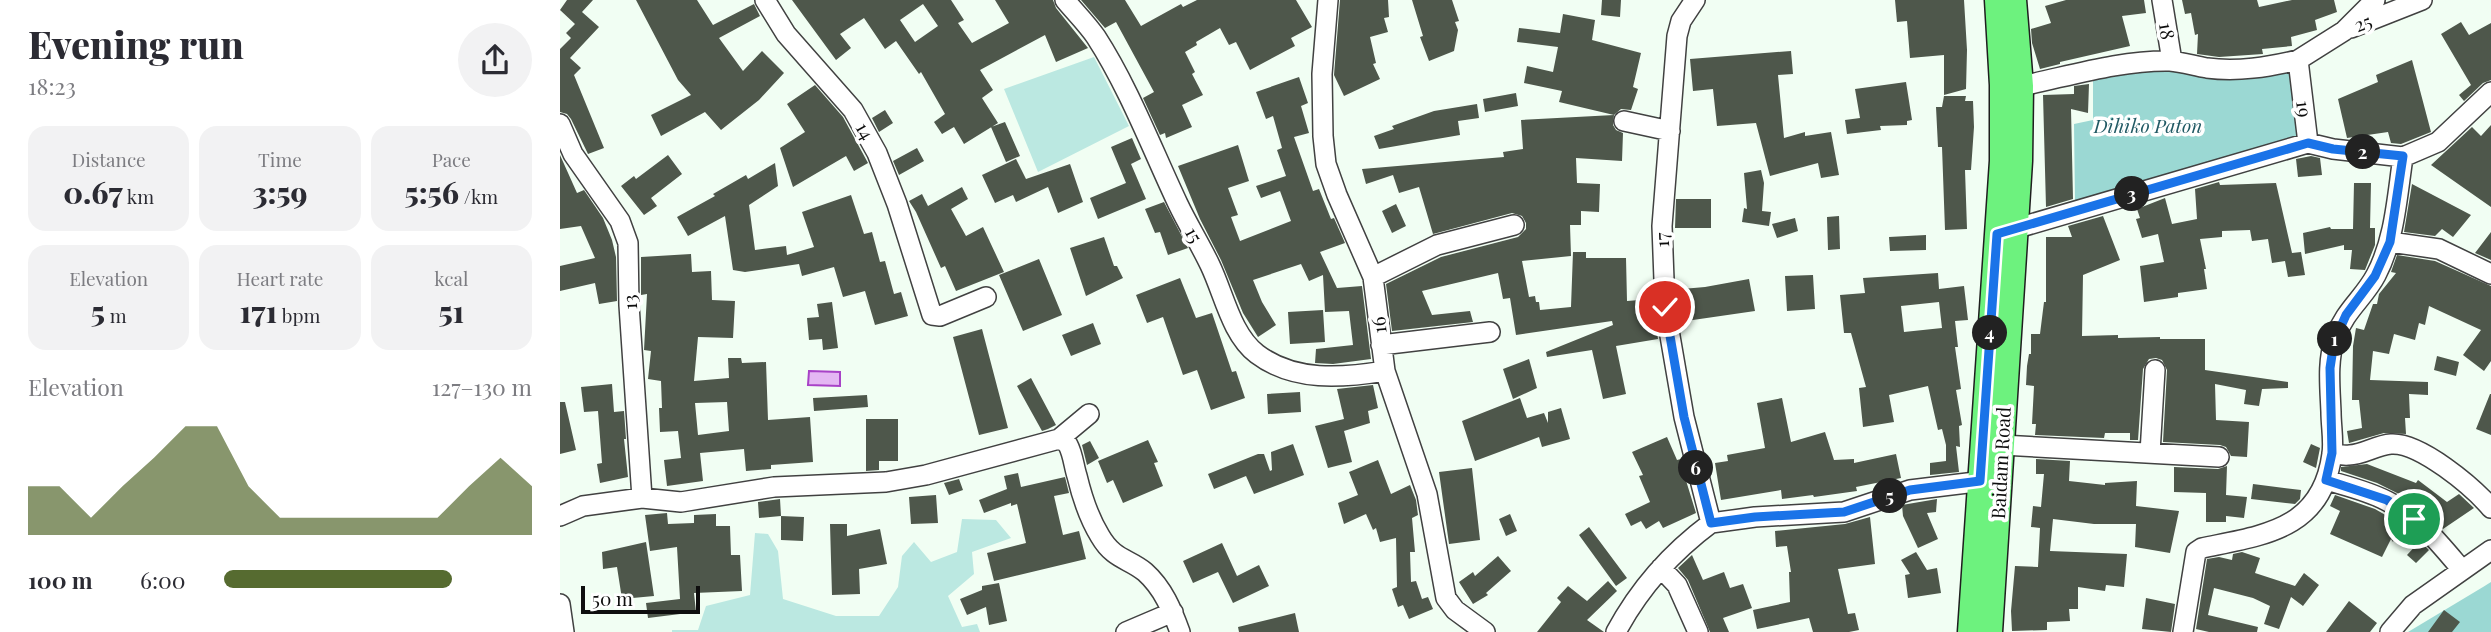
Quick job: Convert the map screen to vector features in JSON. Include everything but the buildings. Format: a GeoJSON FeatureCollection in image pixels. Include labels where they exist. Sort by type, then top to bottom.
{"type":"FeatureCollection","features":[{"type":"Feature","properties":{"kind":"main road","name":"Baidam Road"},"geometry":{"type":"LineString","coordinates":[[1990,632],[1990,480],[2002,445],[2007,344],[2007,232],[1997,0]]}},
{"type":"Feature","properties":{"kind":"main road","name":"Baidam Road"},"geometry":{"type":"LineString","coordinates":[[1970,632],[1990,480],[2007,232],[2021,86],[2014,0]]}},
{"type":"Feature","properties":{"kind":"street","name":"14"},"geometry":{"type":"LineString","coordinates":[[765,0],[786,34],[853,110],[877,153],[897,204],[932,315],[986,297]]}},
{"type":"Feature","properties":{"kind":"street","name":"15"},"geometry":{"type":"LineString","coordinates":[[1065,0],[1095,36],[1137,114],[1179,207],[1210,266],[1234,323],[1245,341],[1266,360],[1314,377],[1353,377],[1385,371]]}},
{"type":"Feature","properties":{"kind":"street","name":"16"},"geometry":{"type":"LineString","coordinates":[[1328,0],[1322,74],[1326,164],[1373,277],[1385,371],[1427,494],[1446,598],[1455,610],[1485,632]]}},
{"type":"Feature","properties":{"kind":"street","name":"17"},"geometry":{"type":"LineString","coordinates":[[1695,0],[1681,21],[1677,36],[1662,226],[1665,307],[1684,417],[1711,523]]}},
{"type":"Feature","properties":{"kind":"street","name":"18"},"geometry":{"type":"LineString","coordinates":[[2162,0],[2172,61]]}},
{"type":"Feature","properties":{"kind":"street"},"geometry":{"type":"LineString","coordinates":[[2021,86],[2126,64],[2172,61],[2208,68],[2235,69],[2268,67],[2298,60],[2344,31],[2375,0]]}},
{"type":"Feature","properties":{"kind":"street","name":"25"},"geometry":{"type":"LineString","coordinates":[[2344,31],[2422,0]]}},
{"type":"Feature","properties":{"kind":"street","name":"19"},"geometry":{"type":"LineString","coordinates":[[2007,232],[2308,143],[2298,60]]}},
{"type":"Feature","properties":{"kind":"street"},"geometry":{"type":"LineString","coordinates":[[2308,143],[2333,149],[2403,156],[2438,142],[2491,92]]}},
{"type":"Feature","properties":{"kind":"street"},"geometry":{"type":"LineString","coordinates":[[1624,121],[1670,131]]}},
{"type":"Feature","properties":{"kind":"street","name":"13"},"geometry":{"type":"LineString","coordinates":[[560,124],[573,154],[620,221],[628,243],[629,305],[642,498]]}},
{"type":"Feature","properties":{"kind":"street"},"geometry":{"type":"LineString","coordinates":[[2183,632],[2196,552],[2202,548],[2260,536],[2288,525],[2309,511],[2326,480],[2332,453],[2330,368],[2334,342],[2346,315],[2375,276],[2390,242],[2403,156]]}},
{"type":"Feature","properties":{"kind":"street"},"geometry":{"type":"LineString","coordinates":[[1373,277],[1437,245],[1514,225]]}},
{"type":"Feature","properties":{"kind":"street"},"geometry":{"type":"LineString","coordinates":[[2390,242],[2439,249],[2491,274]]}},
{"type":"Feature","properties":{"kind":"street"},"geometry":{"type":"LineString","coordinates":[[1381,345],[1490,332]]}},
{"type":"Feature","properties":{"kind":"street"},"geometry":{"type":"LineString","coordinates":[[2150,453],[2155,370]]}},
{"type":"Feature","properties":{"kind":"street"},"geometry":{"type":"LineString","coordinates":[[560,516],[583,506],[642,498],[681,502],[774,487],[886,482],[926,475],[1059,439],[1088,414]]}},
{"type":"Feature","properties":{"kind":"street"},"geometry":{"type":"LineString","coordinates":[[1059,439],[1070,449],[1081,492],[1100,537],[1120,559],[1144,571],[1151,578],[1173,612],[1180,632]]}},
{"type":"Feature","properties":{"kind":"street"},"geometry":{"type":"LineString","coordinates":[[2332,453],[2351,456],[2395,443],[2408,447],[2446,467],[2491,508]]}},
{"type":"Feature","properties":{"kind":"street"},"geometry":{"type":"LineString","coordinates":[[2002,445],[2219,457]]}},
{"type":"Feature","properties":{"kind":"street"},"geometry":{"type":"LineString","coordinates":[[1616,632],[1626,614],[1661,568],[1686,542],[1711,523],[1755,517],[1844,512],[1910,490],[1990,480]]}},
{"type":"Feature","properties":{"kind":"street"},"geometry":{"type":"LineString","coordinates":[[2326,480],[2394,505],[2429,530],[2462,570]]}},
{"type":"Feature","properties":{"kind":"street"},"geometry":{"type":"LineString","coordinates":[[2390,632],[2413,606],[2491,550]]}},
{"type":"Feature","properties":{"kind":"street"},"geometry":{"type":"LineString","coordinates":[[1661,568],[1677,586],[1698,632]]}},
{"type":"Feature","properties":{"kind":"street"},"geometry":{"type":"LineString","coordinates":[[560,604],[564,632]]}},
{"type":"Feature","properties":{"kind":"street"},"geometry":{"type":"LineString","coordinates":[[1126,632],[1173,612]]}},
{"type":"Feature","properties":{"kind":"shaded area"},"geometry":{"type":"Polygon","coordinates":[[[1094,57],[1129,126],[1038,172],[1004,89],[1094,57]]]}},
{"type":"Feature","properties":{"kind":"shaded area"},"geometry":{"type":"Polygon","coordinates":[[[809,371],[840,372],[840,386],[808,385],[809,371]]]}},
{"type":"Feature","properties":{"kind":"shaded area"},"geometry":{"type":"Polygon","coordinates":[[[962,519],[996,520],[1011,538],[972,552],[974,574],[948,596],[962,627],[977,624],[980,632],[672,632],[698,630],[706,606],[750,595],[755,533],[768,534],[778,551],[783,599],[836,616],[879,616],[898,587],[902,556],[914,542],[931,562],[957,552],[962,519]]]}},
{"type":"Feature","properties":{"kind":"green space","name":"Dihiko Paton"},"geometry":{"type":"Polygon","coordinates":[[[2139,70],[2293,70],[2300,142],[2075,203],[2074,124],[2093,120],[2093,75],[2139,70]]]}},
{"type":"Feature","properties":{"kind":"green space"},"geometry":{"type":"Polygon","coordinates":[[[2491,582],[2491,632],[2408,632],[2483,587],[2491,582]]]}},
{"type":"Feature","properties":{"kind":"route"},"geometry":{"type":"LineString","coordinates":[[1665,307],[1684,417],[1711,523],[1755,517],[1844,512],[1910,490],[1980,481],[1997,234],[2308,143],[2333,149],[2403,156],[2390,242],[2375,276],[2346,315],[2334,342],[2330,368],[2332,453],[2326,480],[2387,500],[2414,519]]}}]}
